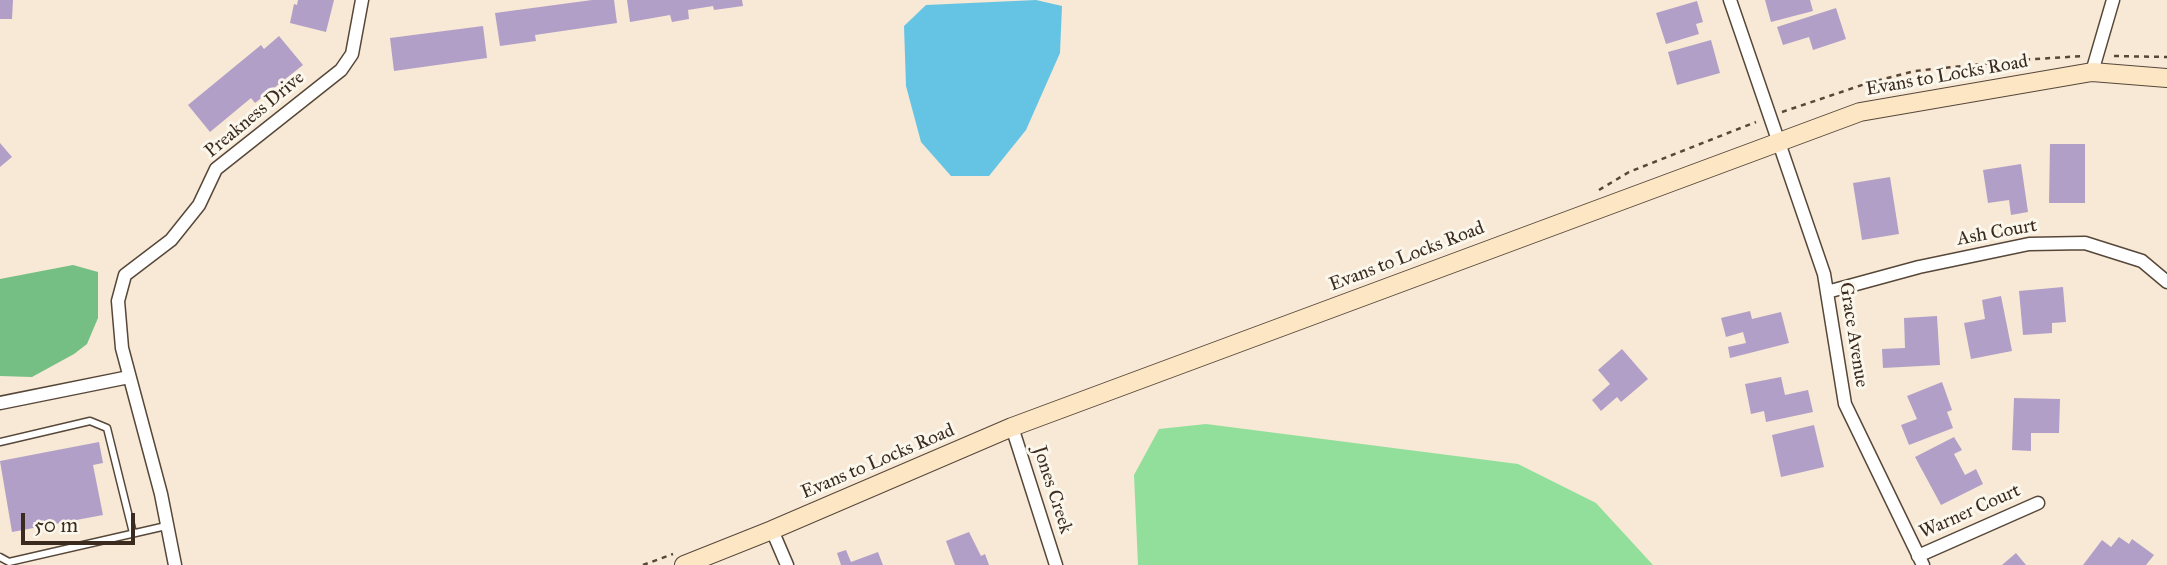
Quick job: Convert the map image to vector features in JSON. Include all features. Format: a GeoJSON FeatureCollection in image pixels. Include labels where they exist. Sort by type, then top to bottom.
{"type":"FeatureCollection","features":[{"type":"Feature","properties":{"kind":"street","name":"Preakness Drive"},"geometry":{"type":"LineString","coordinates":[[175,565],[161,494],[122,348],[118,301],[125,275],[172,240],[199,205],[216,169],[341,69],[352,54],[362,0]]}},
{"type":"Feature","properties":{"kind":"street","name":"Grace Avenue"},"geometry":{"type":"LineString","coordinates":[[1730,0],[1824,274],[1845,404],[1921,561]]}},
{"type":"Feature","properties":{"kind":"street"},"geometry":{"type":"LineString","coordinates":[[2092,72],[2113,0]]}},
{"type":"Feature","properties":{"kind":"street","name":"Evans to Locks Road"},"geometry":{"type":"LineString","coordinates":[[684,565],[1012,427],[1860,112],[2092,72],[2167,78]]}},
{"type":"Feature","properties":{"kind":"street","name":"Ash Court"},"geometry":{"type":"LineString","coordinates":[[1827,292],[1919,267],[2029,244],[2085,243],[2142,261],[2167,282]]}},
{"type":"Feature","properties":{"kind":"street"},"geometry":{"type":"LineString","coordinates":[[0,403],[130,377]]}},
{"type":"Feature","properties":{"kind":"street","name":"Jones Creek"},"geometry":{"type":"LineString","coordinates":[[1012,427],[1056,565]]}},
{"type":"Feature","properties":{"kind":"street","name":"Warner Court"},"geometry":{"type":"LineString","coordinates":[[1921,561],[2038,503]]}},
{"type":"Feature","properties":{"kind":"street"},"geometry":{"type":"LineString","coordinates":[[772,530],[787,565]]}},
{"type":"Feature","properties":{"kind":"lane"},"geometry":{"type":"LineString","coordinates":[[0,442],[90,421],[107,428],[133,533]]}},
{"type":"Feature","properties":{"kind":"lane"},"geometry":{"type":"LineString","coordinates":[[0,557],[9,562],[166,526]]}},
{"type":"Feature","properties":{"kind":"path"},"geometry":{"type":"LineString","coordinates":[[2116,56],[2167,57]]}},
{"type":"Feature","properties":{"kind":"green space"},"geometry":{"type":"Polygon","coordinates":[[[73,265],[98,272],[98,318],[87,344],[32,377],[0,376],[0,279],[73,265]]]}},
{"type":"Feature","properties":{"kind":"green space"},"geometry":{"type":"Polygon","coordinates":[[[1206,424],[1518,464],[1596,503],[1653,565],[1138,565],[1134,475],[1159,429],[1206,424]]]}},
{"type":"Feature","properties":{"kind":"water"},"geometry":{"type":"Polygon","coordinates":[[[1036,0],[1062,6],[1060,53],[1026,130],[989,176],[951,176],[921,142],[906,86],[904,26],[926,5],[1036,0]]]}},
{"type":"Feature","properties":{"kind":"building"},"geometry":{"type":"Polygon","coordinates":[[[0,0],[13,0],[12,19],[0,19],[0,0]]]}},
{"type":"Feature","properties":{"kind":"building"},"geometry":{"type":"Polygon","coordinates":[[[298,0],[334,0],[326,32],[290,23],[294,4],[297,5],[298,0]]]}},
{"type":"Feature","properties":{"kind":"building"},"geometry":{"type":"Polygon","coordinates":[[[592,0],[614,0],[617,23],[535,35],[536,41],[500,46],[495,13],[592,0]]]}},
{"type":"Feature","properties":{"kind":"building"},"geometry":{"type":"Polygon","coordinates":[[[627,0],[742,0],[743,6],[714,10],[713,6],[688,10],[689,19],[672,22],[670,15],[630,22],[627,0]]]}},
{"type":"Feature","properties":{"kind":"building"},"geometry":{"type":"Polygon","coordinates":[[[1765,0],[1810,0],[1813,11],[1771,22],[1765,0]]]}},
{"type":"Feature","properties":{"kind":"building"},"geometry":{"type":"Polygon","coordinates":[[[1697,1],[1703,22],[1696,24],[1699,34],[1666,44],[1656,13],[1697,1]]]}},
{"type":"Feature","properties":{"kind":"building"},"geometry":{"type":"Polygon","coordinates":[[[1836,8],[1846,39],[1813,50],[1809,37],[1783,45],[1777,27],[1836,8]]]}},
{"type":"Feature","properties":{"kind":"building"},"geometry":{"type":"Polygon","coordinates":[[[483,26],[487,58],[394,71],[390,38],[483,26]]]}},
{"type":"Feature","properties":{"kind":"building"},"geometry":{"type":"Polygon","coordinates":[[[279,36],[303,65],[255,103],[251,98],[210,132],[188,105],[261,45],[264,49],[279,36]]]}},
{"type":"Feature","properties":{"kind":"building"},"geometry":{"type":"Polygon","coordinates":[[[1711,40],[1720,73],[1677,85],[1668,52],[1711,40]]]}},
{"type":"Feature","properties":{"kind":"building"},"geometry":{"type":"Polygon","coordinates":[[[0,143],[12,157],[0,167],[0,143]]]}},
{"type":"Feature","properties":{"kind":"building"},"geometry":{"type":"Polygon","coordinates":[[[2050,144],[2085,144],[2085,203],[2049,203],[2050,144]]]}},
{"type":"Feature","properties":{"kind":"building"},"geometry":{"type":"Polygon","coordinates":[[[2021,164],[2028,212],[2011,215],[2009,200],[1988,203],[1983,170],[2021,164]]]}},
{"type":"Feature","properties":{"kind":"building"},"geometry":{"type":"Polygon","coordinates":[[[1890,177],[1899,234],[1862,240],[1853,183],[1890,177]]]}},
{"type":"Feature","properties":{"kind":"building"},"geometry":{"type":"Polygon","coordinates":[[[2063,287],[2066,322],[2052,323],[2052,333],[2023,335],[2019,291],[2063,287]]]}},
{"type":"Feature","properties":{"kind":"building"},"geometry":{"type":"Polygon","coordinates":[[[2001,296],[2012,351],[1971,359],[1964,323],[1985,319],[1982,300],[2001,296]]]}},
{"type":"Feature","properties":{"kind":"building"},"geometry":{"type":"Polygon","coordinates":[[[1750,311],[1752,319],[1781,312],[1789,343],[1730,358],[1728,347],[1746,343],[1743,332],[1726,337],[1721,318],[1750,311]]]}},
{"type":"Feature","properties":{"kind":"building"},"geometry":{"type":"Polygon","coordinates":[[[1937,316],[1940,365],[1883,368],[1882,349],[1905,348],[1904,318],[1937,316]]]}},
{"type":"Feature","properties":{"kind":"building"},"geometry":{"type":"Polygon","coordinates":[[[1622,349],[1648,379],[1621,402],[1617,397],[1601,411],[1592,400],[1610,384],[1598,370],[1622,349]]]}},
{"type":"Feature","properties":{"kind":"building"},"geometry":{"type":"Polygon","coordinates":[[[1781,377],[1785,395],[1808,390],[1813,412],[1766,422],[1764,411],[1751,414],[1745,384],[1781,377]]]}},
{"type":"Feature","properties":{"kind":"building"},"geometry":{"type":"Polygon","coordinates":[[[1942,382],[1952,410],[1947,412],[1953,428],[1909,445],[1901,425],[1917,419],[1907,396],[1942,382]]]}},
{"type":"Feature","properties":{"kind":"building"},"geometry":{"type":"Polygon","coordinates":[[[2014,398],[2060,399],[2059,433],[2031,433],[2031,451],[2012,450],[2014,398]]]}},
{"type":"Feature","properties":{"kind":"building"},"geometry":{"type":"Polygon","coordinates":[[[1814,425],[1824,467],[1781,477],[1772,435],[1814,425]]]}},
{"type":"Feature","properties":{"kind":"building"},"geometry":{"type":"Polygon","coordinates":[[[1954,437],[1962,450],[1954,454],[1965,475],[1976,469],[1983,484],[1941,505],[1915,457],[1954,437]]]}},
{"type":"Feature","properties":{"kind":"building"},"geometry":{"type":"Polygon","coordinates":[[[99,442],[103,463],[93,465],[103,515],[12,532],[0,461],[99,442]]]}},
{"type":"Feature","properties":{"kind":"building"},"geometry":{"type":"Polygon","coordinates":[[[969,532],[981,556],[985,554],[989,565],[955,565],[946,541],[969,532]]]}},
{"type":"Feature","properties":{"kind":"building"},"geometry":{"type":"Polygon","coordinates":[[[2119,537],[2129,544],[2132,539],[2154,555],[2146,565],[2083,565],[2102,540],[2111,547],[2119,537]]]}},
{"type":"Feature","properties":{"kind":"building"},"geometry":{"type":"Polygon","coordinates":[[[846,550],[851,562],[878,552],[883,565],[841,565],[837,553],[846,550]]]}},
{"type":"Feature","properties":{"kind":"building"},"geometry":{"type":"Polygon","coordinates":[[[2016,553],[2026,565],[2002,565],[2016,553]]]}}]}
